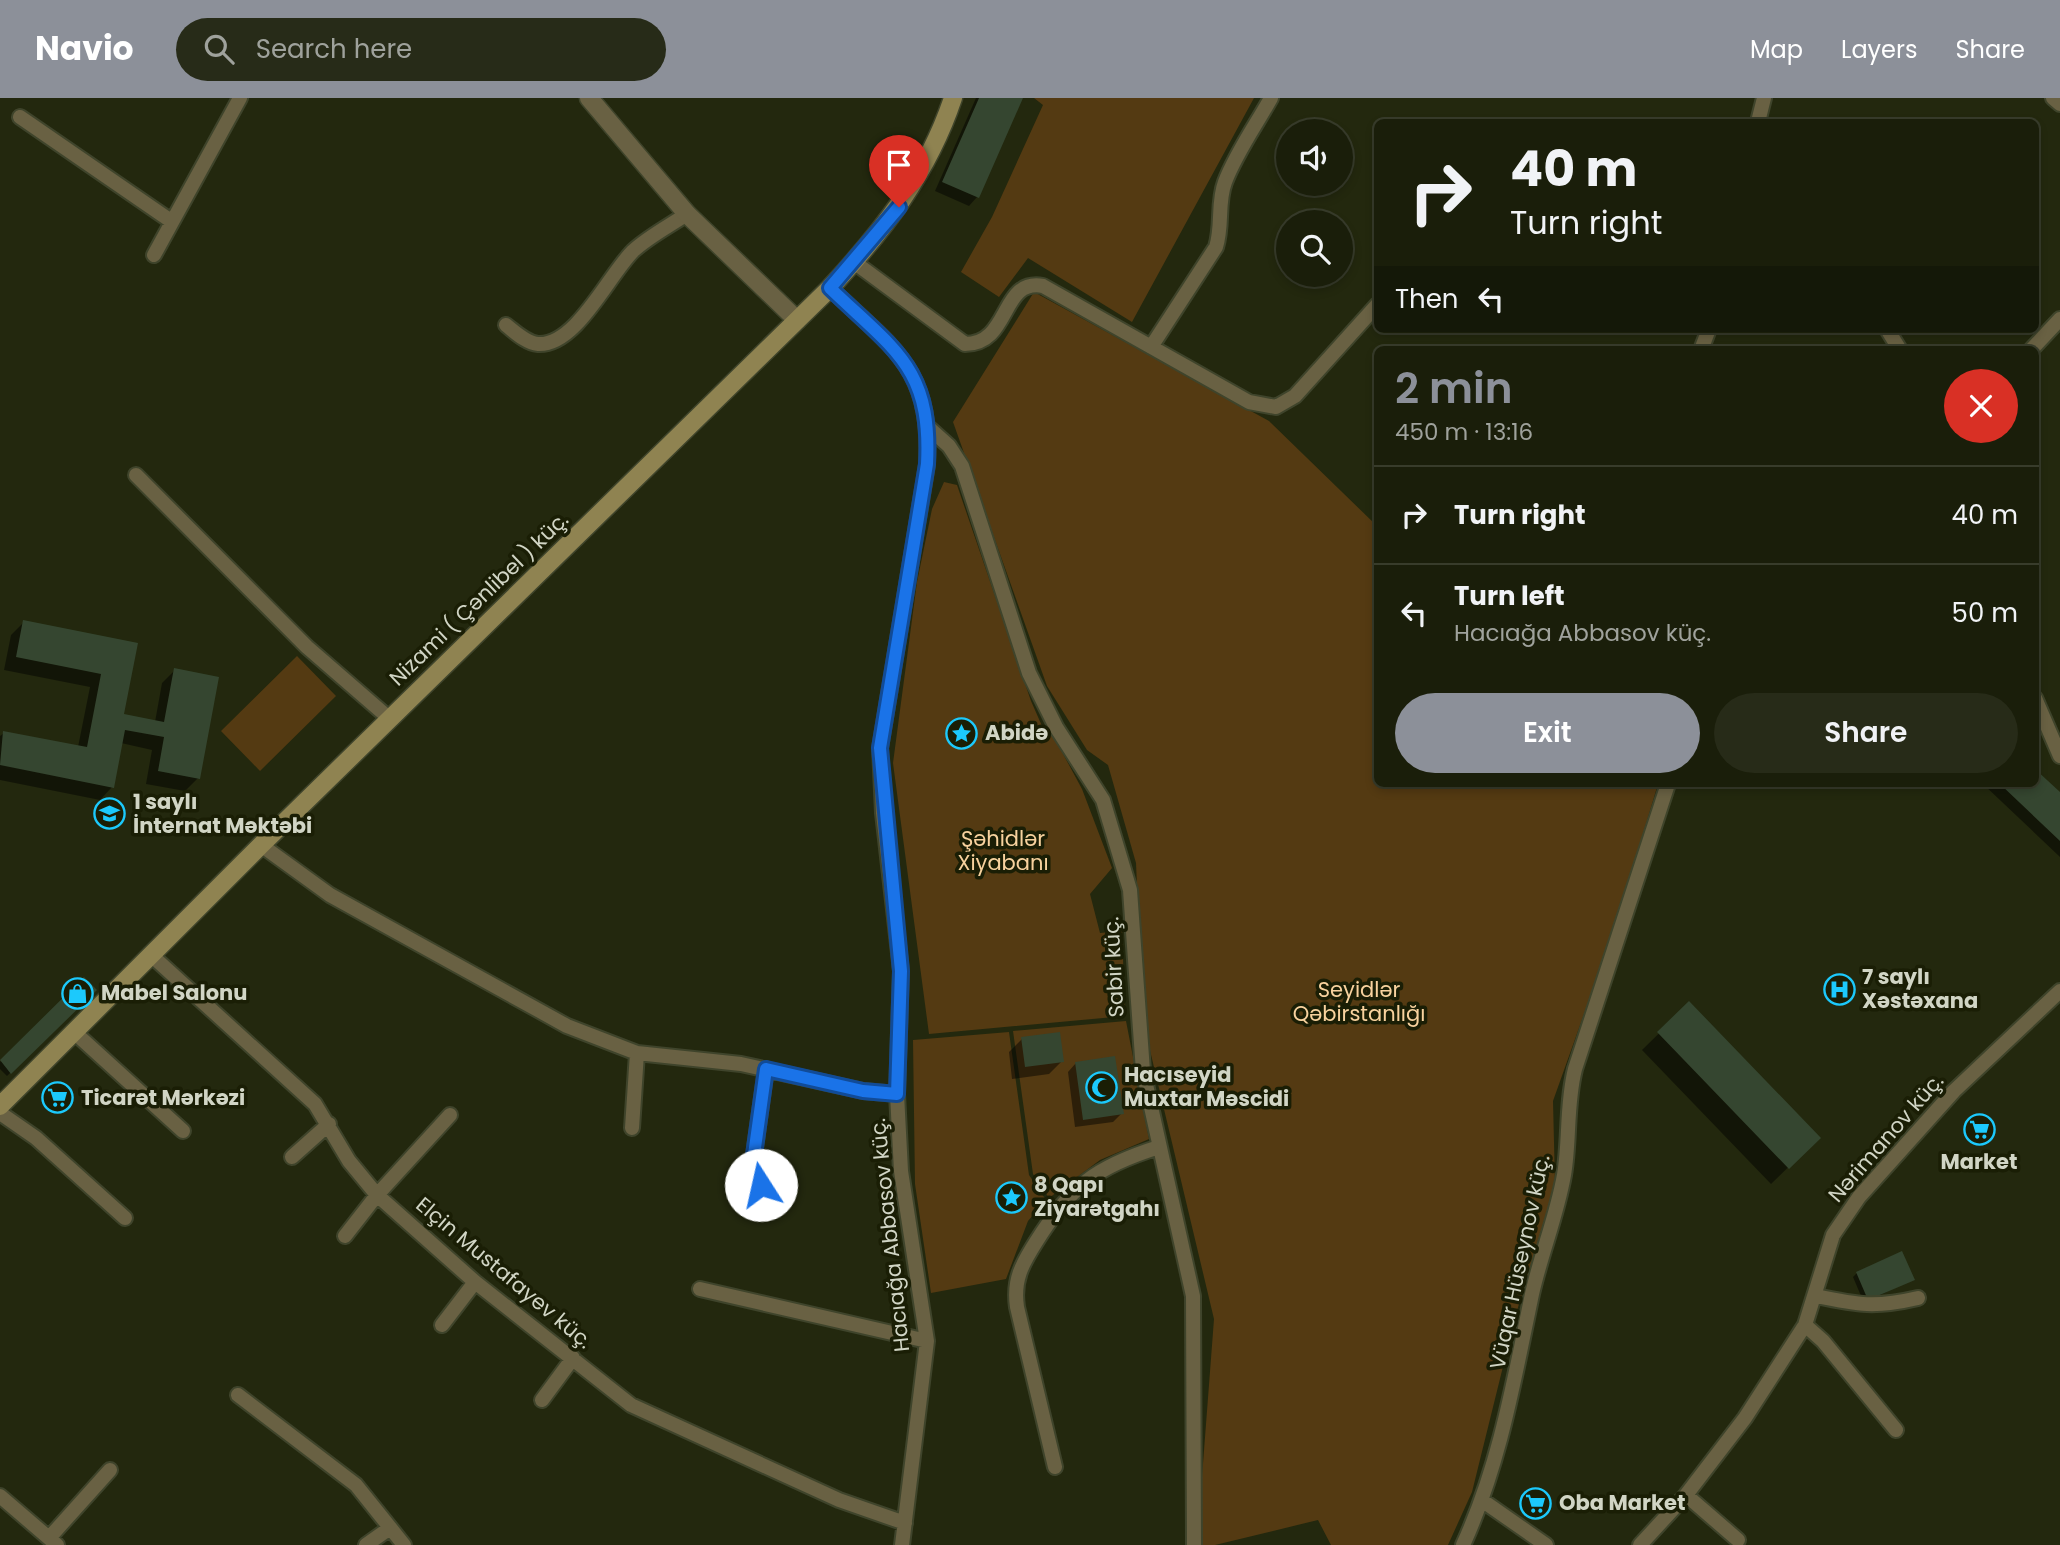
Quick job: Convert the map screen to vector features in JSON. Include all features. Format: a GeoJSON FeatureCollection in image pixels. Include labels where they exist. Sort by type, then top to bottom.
{"type":"FeatureCollection","features":[{"type":"Feature","properties":{"kind":"main road","name":"Nizami ( Çənlibel ) küç."},"geometry":{"type":"LineString","coordinates":[[0,1106],[150,954],[830,288],[909,192],[929,158],[953,98]]}},
{"type":"Feature","properties":{"kind":"street"},"geometry":{"type":"LineString","coordinates":[[154,256],[240,98]]}},
{"type":"Feature","properties":{"kind":"street"},"geometry":{"type":"LineString","coordinates":[[589,98],[687,214],[797,320]]}},
{"type":"Feature","properties":{"kind":"street"},"geometry":{"type":"LineString","coordinates":[[1151,347],[1216,247],[1222,229],[1221,199],[1226,181],[1271,98]]}},
{"type":"Feature","properties":{"kind":"street"},"geometry":{"type":"LineString","coordinates":[[1759,119],[1764,98]]}},
{"type":"Feature","properties":{"kind":"street"},"geometry":{"type":"LineString","coordinates":[[2053,98],[2060,104]]}},
{"type":"Feature","properties":{"kind":"street"},"geometry":{"type":"LineString","coordinates":[[20,117],[171,221]]}},
{"type":"Feature","properties":{"kind":"street"},"geometry":{"type":"LineString","coordinates":[[506,325],[526,340],[539,344],[563,338],[635,249],[687,214]]}},
{"type":"Feature","properties":{"kind":"street"},"geometry":{"type":"LineString","coordinates":[[854,262],[955,340],[965,344],[977,344],[991,336],[1022,287],[1031,284],[1044,286],[1249,402],[1276,407],[1295,396],[1374,308]]}},
{"type":"Feature","properties":{"kind":"street","name":"Hacıağa Abbasov küç."},"geometry":{"type":"LineString","coordinates":[[830,288],[895,351],[917,381],[929,428],[927,464],[880,748],[901,971],[897,1094],[901,1171],[927,1341],[902,1545]]}},
{"type":"Feature","properties":{"kind":"street"},"geometry":{"type":"LineString","coordinates":[[2035,346],[2060,318]]}},
{"type":"Feature","properties":{"kind":"street","name":"Sabir küç."},"geometry":{"type":"LineString","coordinates":[[929,428],[949,446],[962,466],[1029,673],[1056,727],[1103,800],[1112,822],[1133,906],[1139,1034],[1159,1147],[1181,1229],[1193,1296],[1194,1545]]}},
{"type":"Feature","properties":{"kind":"street"},"geometry":{"type":"LineString","coordinates":[[136,475],[307,647],[390,719]]}},
{"type":"Feature","properties":{"kind":"street"},"geometry":{"type":"LineString","coordinates":[[2039,707],[2060,756]]}},
{"type":"Feature","properties":{"kind":"street","name":"Vüqar Hüseynov küç."},"geometry":{"type":"LineString","coordinates":[[1463,1545],[1483,1501],[1501,1443],[1533,1291],[1561,1188],[1569,1092],[1667,787]]}},
{"type":"Feature","properties":{"kind":"street"},"geometry":{"type":"LineString","coordinates":[[261,845],[330,895],[555,1019],[637,1052],[766,1069],[863,1091],[897,1094]]}},
{"type":"Feature","properties":{"kind":"street","name":"Elçin Mustafayev küç."},"geometry":{"type":"LineString","coordinates":[[150,954],[293,1081],[329,1124],[349,1161],[377,1195],[475,1282],[648,1415],[839,1500],[905,1523]]}},
{"type":"Feature","properties":{"kind":"street","name":"Nərimanov küç."},"geometry":{"type":"LineString","coordinates":[[1640,1545],[1686,1495],[1745,1418],[1805,1325],[1833,1235],[1859,1197],[1954,1091],[2060,991]]}},
{"type":"Feature","properties":{"kind":"street"},"geometry":{"type":"LineString","coordinates":[[73,1031],[183,1131]]}},
{"type":"Feature","properties":{"kind":"street"},"geometry":{"type":"LineString","coordinates":[[632,1128],[637,1052]]}},
{"type":"Feature","properties":{"kind":"street"},"geometry":{"type":"LineString","coordinates":[[761,1185],[753,1162],[766,1069]]}},
{"type":"Feature","properties":{"kind":"street"},"geometry":{"type":"LineString","coordinates":[[0,1112],[36,1138],[125,1218]]}},
{"type":"Feature","properties":{"kind":"street"},"geometry":{"type":"LineString","coordinates":[[345,1236],[377,1195],[450,1115]]}},
{"type":"Feature","properties":{"kind":"street"},"geometry":{"type":"LineString","coordinates":[[292,1157],[329,1124]]}},
{"type":"Feature","properties":{"kind":"street"},"geometry":{"type":"LineString","coordinates":[[1055,1467],[1017,1307],[1014,1289],[1017,1275],[1058,1207],[1070,1194],[1114,1162],[1159,1147]]}},
{"type":"Feature","properties":{"kind":"street"},"geometry":{"type":"LineString","coordinates":[[442,1325],[475,1282]]}},
{"type":"Feature","properties":{"kind":"street"},"geometry":{"type":"LineString","coordinates":[[700,1289],[927,1341]]}},
{"type":"Feature","properties":{"kind":"street"},"geometry":{"type":"LineString","coordinates":[[1816,1296],[1862,1306],[1882,1307],[1918,1298]]}},
{"type":"Feature","properties":{"kind":"street"},"geometry":{"type":"LineString","coordinates":[[1805,1325],[1896,1430]]}},
{"type":"Feature","properties":{"kind":"street"},"geometry":{"type":"LineString","coordinates":[[542,1400],[573,1358]]}},
{"type":"Feature","properties":{"kind":"street"},"geometry":{"type":"LineString","coordinates":[[238,1395],[356,1485],[404,1545]]}},
{"type":"Feature","properties":{"kind":"street"},"geometry":{"type":"LineString","coordinates":[[0,1496],[53,1542],[110,1470]]}},
{"type":"Feature","properties":{"kind":"street"},"geometry":{"type":"LineString","coordinates":[[1686,1495],[1738,1540]]}},
{"type":"Feature","properties":{"kind":"street"},"geometry":{"type":"LineString","coordinates":[[1483,1501],[1546,1545]]}},
{"type":"Feature","properties":{"kind":"street"},"geometry":{"type":"LineString","coordinates":[[366,1545],[390,1528]]}},
{"type":"Feature","properties":{"kind":"green space"},"geometry":{"type":"Polygon","coordinates":[[[1034,98],[1254,98],[1132,322],[1028,258],[999,297],[961,272],[992,217],[1043,105],[1034,98]]]}},
{"type":"Feature","properties":{"kind":"green space","name":"Seyidlər Qəbirstanlığı"},"geometry":{"type":"Polygon","coordinates":[[[1034,292],[1269,421],[1374,523],[1374,787],[1657,787],[1615,927],[1553,1101],[1555,1184],[1516,1314],[1472,1492],[1448,1545],[1331,1545],[1318,1520],[1215,1545],[1203,1545],[1200,1503],[1214,1319],[1143,1021],[1136,863],[1108,765],[1087,750],[1047,686],[953,422],[1034,292]]]}},
{"type":"Feature","properties":{"kind":"green space","name":"Şəhidlər Xiyabanı"},"geometry":{"type":"Polygon","coordinates":[[[944,482],[957,485],[1031,701],[1042,726],[1048,726],[1082,789],[1112,868],[1090,894],[1100,933],[1122,931],[1125,1016],[929,1034],[893,763],[917,582],[932,509],[944,482]]]}},
{"type":"Feature","properties":{"kind":"green space"},"geometry":{"type":"Polygon","coordinates":[[[297,656],[336,696],[260,771],[221,731],[297,656]]]}},
{"type":"Feature","properties":{"kind":"green space"},"geometry":{"type":"Polygon","coordinates":[[[1126,1021],[1149,1139],[1100,1160],[1049,1198],[1033,1174],[1013,1031],[1126,1021]]]}},
{"type":"Feature","properties":{"kind":"green space"},"geometry":{"type":"Polygon","coordinates":[[[1009,1032],[1029,1175],[1046,1200],[1028,1221],[1006,1279],[931,1293],[915,1184],[913,1040],[1009,1032]]]}},
{"type":"Feature","properties":{"kind":"building"},"geometry":{"type":"Polygon","coordinates":[[[979,98],[1023,98],[979,198],[942,182],[979,98]]]}},
{"type":"Feature","properties":{"kind":"building"},"geometry":{"type":"Polygon","coordinates":[[[23,620],[138,643],[124,714],[164,722],[174,668],[219,677],[200,779],[158,771],[164,737],[125,730],[114,788],[0,765],[3,731],[87,747],[101,674],[16,657],[23,620]]]}},
{"type":"Feature","properties":{"kind":"building"},"geometry":{"type":"Polygon","coordinates":[[[2039,773],[2060,792],[2060,841],[2003,787],[2039,787],[2039,773]]]}},
{"type":"Feature","properties":{"kind":"building"},"geometry":{"type":"Polygon","coordinates":[[[84,977],[97,990],[11,1074],[0,1060],[84,977]]]}},
{"type":"Feature","properties":{"kind":"building"},"geometry":{"type":"Polygon","coordinates":[[[1689,1001],[1821,1138],[1789,1169],[1657,1032],[1689,1001]]]}},
{"type":"Feature","properties":{"kind":"building"},"geometry":{"type":"Polygon","coordinates":[[[1060,1032],[1064,1062],[1025,1067],[1021,1037],[1060,1032]]]}},
{"type":"Feature","properties":{"kind":"building"},"geometry":{"type":"Polygon","coordinates":[[[1115,1056],[1124,1114],[1083,1120],[1075,1062],[1115,1056]]]}},
{"type":"Feature","properties":{"kind":"building"},"geometry":{"type":"Polygon","coordinates":[[[1902,1251],[1915,1280],[1868,1300],[1856,1272],[1902,1251]]]}},
{"type":"Feature","properties":{"kind":"place","name":"Abidə"},"geometry":{"type":"Point","coordinates":[962,733]}},
{"type":"Feature","properties":{"kind":"place","name":"1 saylı İnternat Məktəbi"},"geometry":{"type":"Point","coordinates":[110,814]}},
{"type":"Feature","properties":{"kind":"place","name":"7 saylı Xəstəxana"},"geometry":{"type":"Point","coordinates":[1839,989]}},
{"type":"Feature","properties":{"kind":"place","name":"Mabel Salonu"},"geometry":{"type":"Point","coordinates":[78,993]}},
{"type":"Feature","properties":{"kind":"place","name":"Hacıseyid Muxtar Məscidi"},"geometry":{"type":"Point","coordinates":[1101,1087]}},
{"type":"Feature","properties":{"kind":"place","name":"Ticarət Mərkəzi"},"geometry":{"type":"Point","coordinates":[58,1098]}},
{"type":"Feature","properties":{"kind":"place","name":"Market"},"geometry":{"type":"Point","coordinates":[1979,1130]}},
{"type":"Feature","properties":{"kind":"place","name":"8 Qapı Ziyarətgahı"},"geometry":{"type":"Point","coordinates":[1011,1197]}},
{"type":"Feature","properties":{"kind":"place","name":"Oba Market"},"geometry":{"type":"Point","coordinates":[1536,1503]}},
{"type":"Feature","properties":{"kind":"route"},"geometry":{"type":"LineString","coordinates":[[761,1185],[753,1162],[766,1069],[863,1091],[897,1094],[901,971],[883,813],[880,748],[882,722],[927,464],[929,428],[917,381],[895,351],[830,288],[899,207]]}}]}
